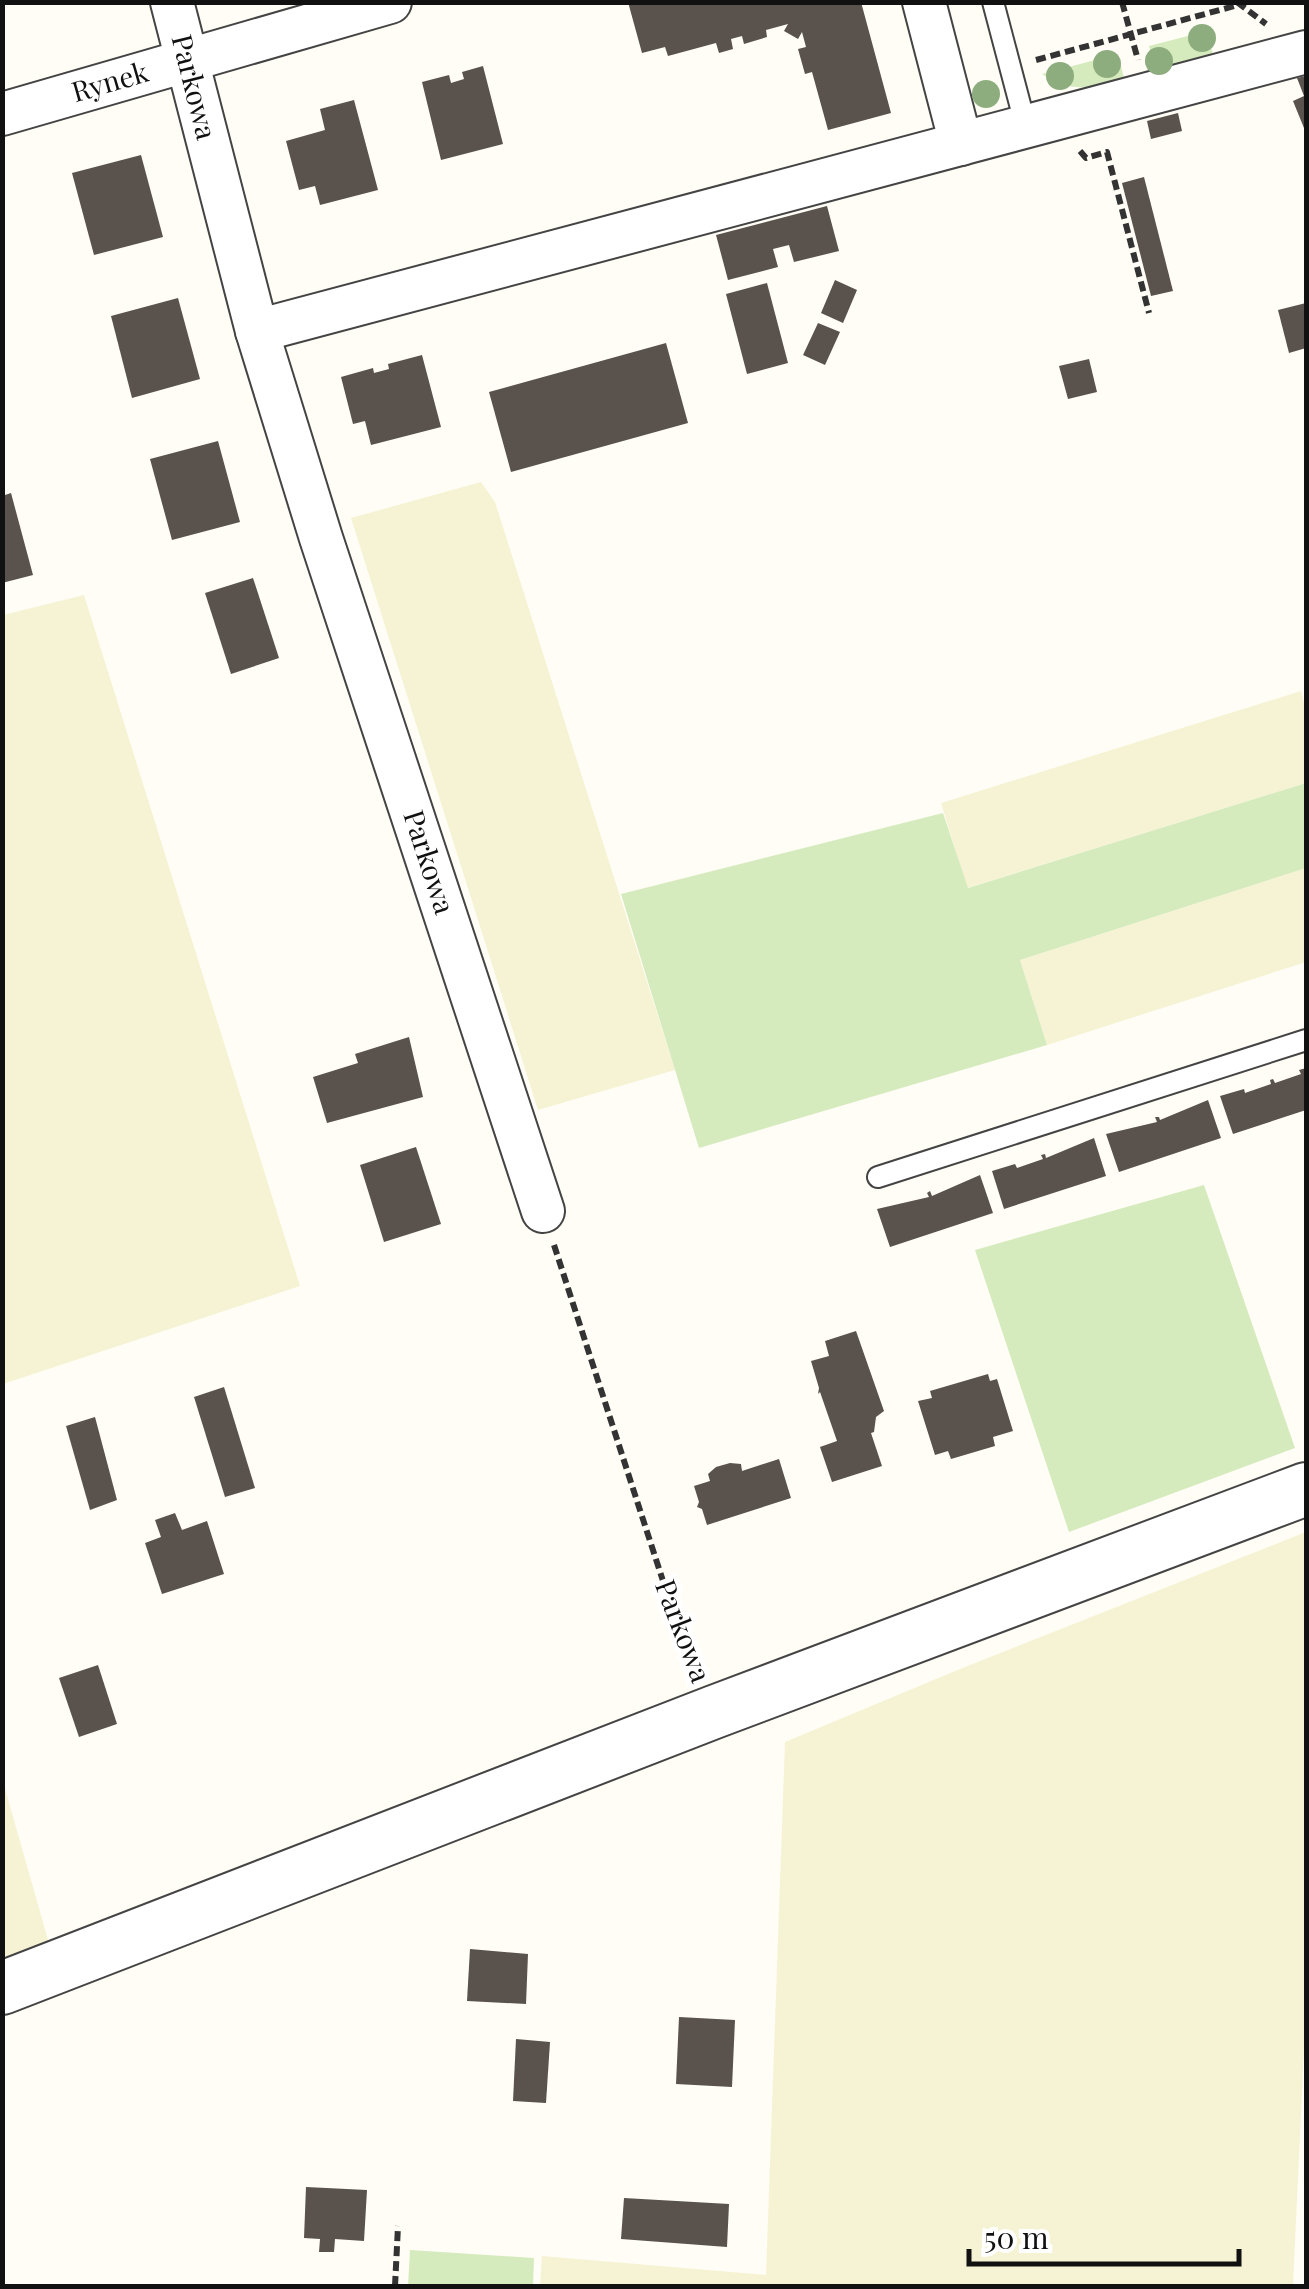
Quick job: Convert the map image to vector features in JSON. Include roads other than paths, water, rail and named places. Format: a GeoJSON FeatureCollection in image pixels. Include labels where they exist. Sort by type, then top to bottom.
{"type":"FeatureCollection","features":[{"type":"Feature","properties":{"kind":"street","name":"Parkowa"},"geometry":{"type":"LineString","coordinates":[[172,2],[257,331],[542,1211]]}},
{"type":"Feature","properties":{"kind":"street","name":"Rynek"},"geometry":{"type":"LineString","coordinates":[[2,114],[390,2]]}},
{"type":"Feature","properties":{"kind":"street"},"geometry":{"type":"LineString","coordinates":[[924,2],[962,144]]}},
{"type":"Feature","properties":{"kind":"street"},"geometry":{"type":"LineString","coordinates":[[257,331],[1306,52]]}},
{"type":"Feature","properties":{"kind":"street"},"geometry":{"type":"LineString","coordinates":[[2,1988],[714,1712],[1306,1489]]}},
{"type":"Feature","properties":{"kind":"lane"},"geometry":{"type":"LineString","coordinates":[[993,2],[1026,127]]}},
{"type":"Feature","properties":{"kind":"lane"},"geometry":{"type":"LineString","coordinates":[[878,1176],[1306,1040]]}}]}
